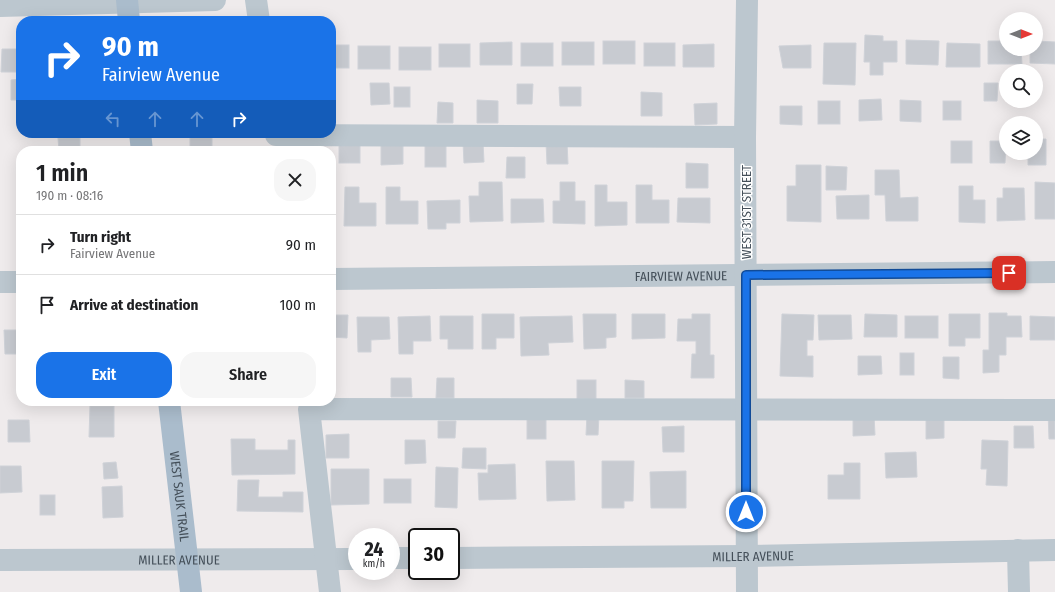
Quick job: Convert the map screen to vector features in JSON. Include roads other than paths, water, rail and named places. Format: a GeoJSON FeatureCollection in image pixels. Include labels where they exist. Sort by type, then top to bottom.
{"type":"FeatureCollection","features":[{"type":"Feature","properties":{"kind":"main road","name":"WEST SAUK TRAIL"},"geometry":{"type":"LineString","coordinates":[[170,406],[191,592]]}},
{"type":"Feature","properties":{"kind":"street"},"geometry":{"type":"LineString","coordinates":[[0,6],[127,8],[215,0]]}},
{"type":"Feature","properties":{"kind":"street"},"geometry":{"type":"LineString","coordinates":[[256,0],[258,16]]}},
{"type":"Feature","properties":{"kind":"street","name":"WEST 31ST STREET"},"geometry":{"type":"LineString","coordinates":[[747,0],[745,137],[747,592]]}},
{"type":"Feature","properties":{"kind":"street"},"geometry":{"type":"LineString","coordinates":[[276,140],[745,137]]}},
{"type":"Feature","properties":{"kind":"street","name":"FAIRVIEW AVENUE"},"geometry":{"type":"LineString","coordinates":[[336,279],[1055,272]]}},
{"type":"Feature","properties":{"kind":"street"},"geometry":{"type":"LineString","coordinates":[[0,282],[16,282]]}},
{"type":"Feature","properties":{"kind":"street"},"geometry":{"type":"LineString","coordinates":[[330,592],[309,409],[1055,410]]}},
{"type":"Feature","properties":{"kind":"street"},"geometry":{"type":"LineString","coordinates":[[1018,550],[1018,592]]}},
{"type":"Feature","properties":{"kind":"street","name":"MILLER AVENUE"},"geometry":{"type":"LineString","coordinates":[[460,558],[747,556],[1055,550]]}},
{"type":"Feature","properties":{"kind":"street","name":"MILLER AVENUE"},"geometry":{"type":"LineString","coordinates":[[0,560],[348,559]]}}]}
